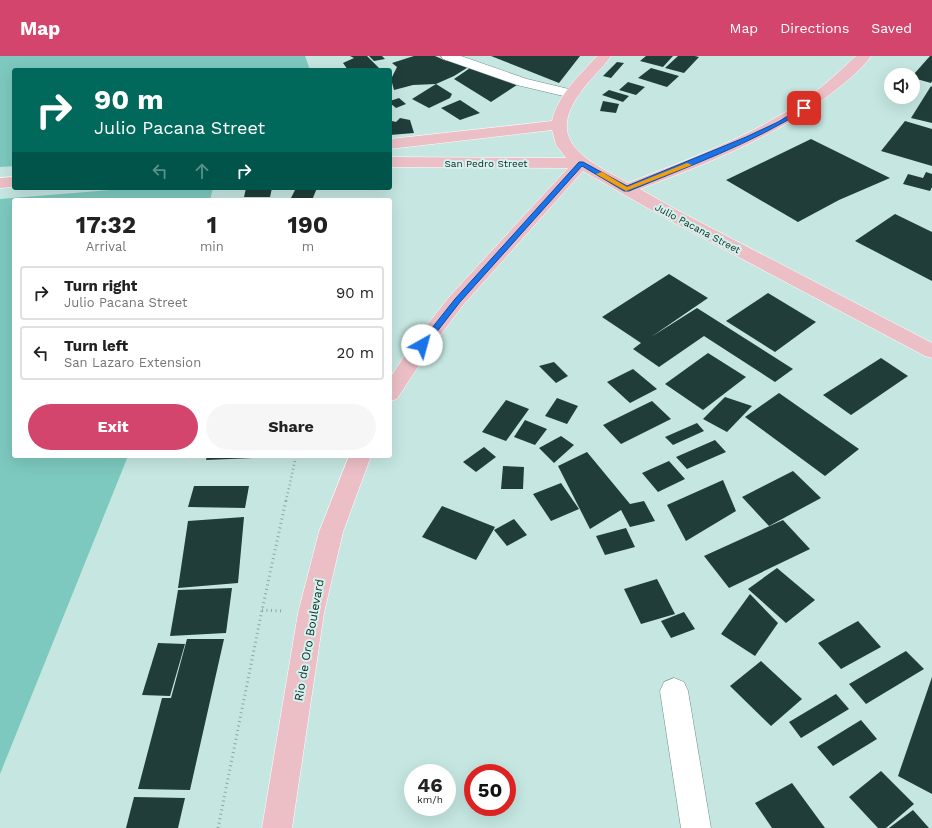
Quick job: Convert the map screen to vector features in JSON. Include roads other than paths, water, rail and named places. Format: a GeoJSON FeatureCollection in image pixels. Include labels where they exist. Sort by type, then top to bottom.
{"type":"FeatureCollection","features":[{"type":"Feature","properties":{"kind":"main road"},"geometry":{"type":"LineString","coordinates":[[392,144],[559,125],[560,115],[572,94],[604,56]]}},
{"type":"Feature","properties":{"kind":"main road"},"geometry":{"type":"LineString","coordinates":[[626,189],[706,157],[780,123],[828,91],[864,56]]}},
{"type":"Feature","properties":{"kind":"main road","name":"Julio Pacana Street"},"geometry":{"type":"LineString","coordinates":[[559,125],[564,145],[581,163],[626,189],[932,351]]}},
{"type":"Feature","properties":{"kind":"main road","name":"San Pedro Street"},"geometry":{"type":"LineString","coordinates":[[392,162],[581,163]]}},
{"type":"Feature","properties":{"kind":"main road"},"geometry":{"type":"LineString","coordinates":[[392,391],[422,345],[457,300],[581,163]]}},
{"type":"Feature","properties":{"kind":"main road"},"geometry":{"type":"LineString","coordinates":[[0,183],[12,182]]}},
{"type":"Feature","properties":{"kind":"main road","name":"Rio de Oro Boulevard"},"geometry":{"type":"LineString","coordinates":[[277,828],[311,613],[331,532],[359,458]]}},
{"type":"Feature","properties":{"kind":"street"},"geometry":{"type":"LineString","coordinates":[[448,56],[522,82],[572,94]]}},
{"type":"Feature","properties":{"kind":"street"},"geometry":{"type":"LineString","coordinates":[[674,691],[696,828]]}},
{"type":"Feature","properties":{"kind":"water"},"geometry":{"type":"Polygon","coordinates":[[[0,56],[305,56],[309,68],[12,68],[12,190],[212,190],[210,198],[12,198],[12,458],[127,458],[0,774],[0,56]]]}}]}
